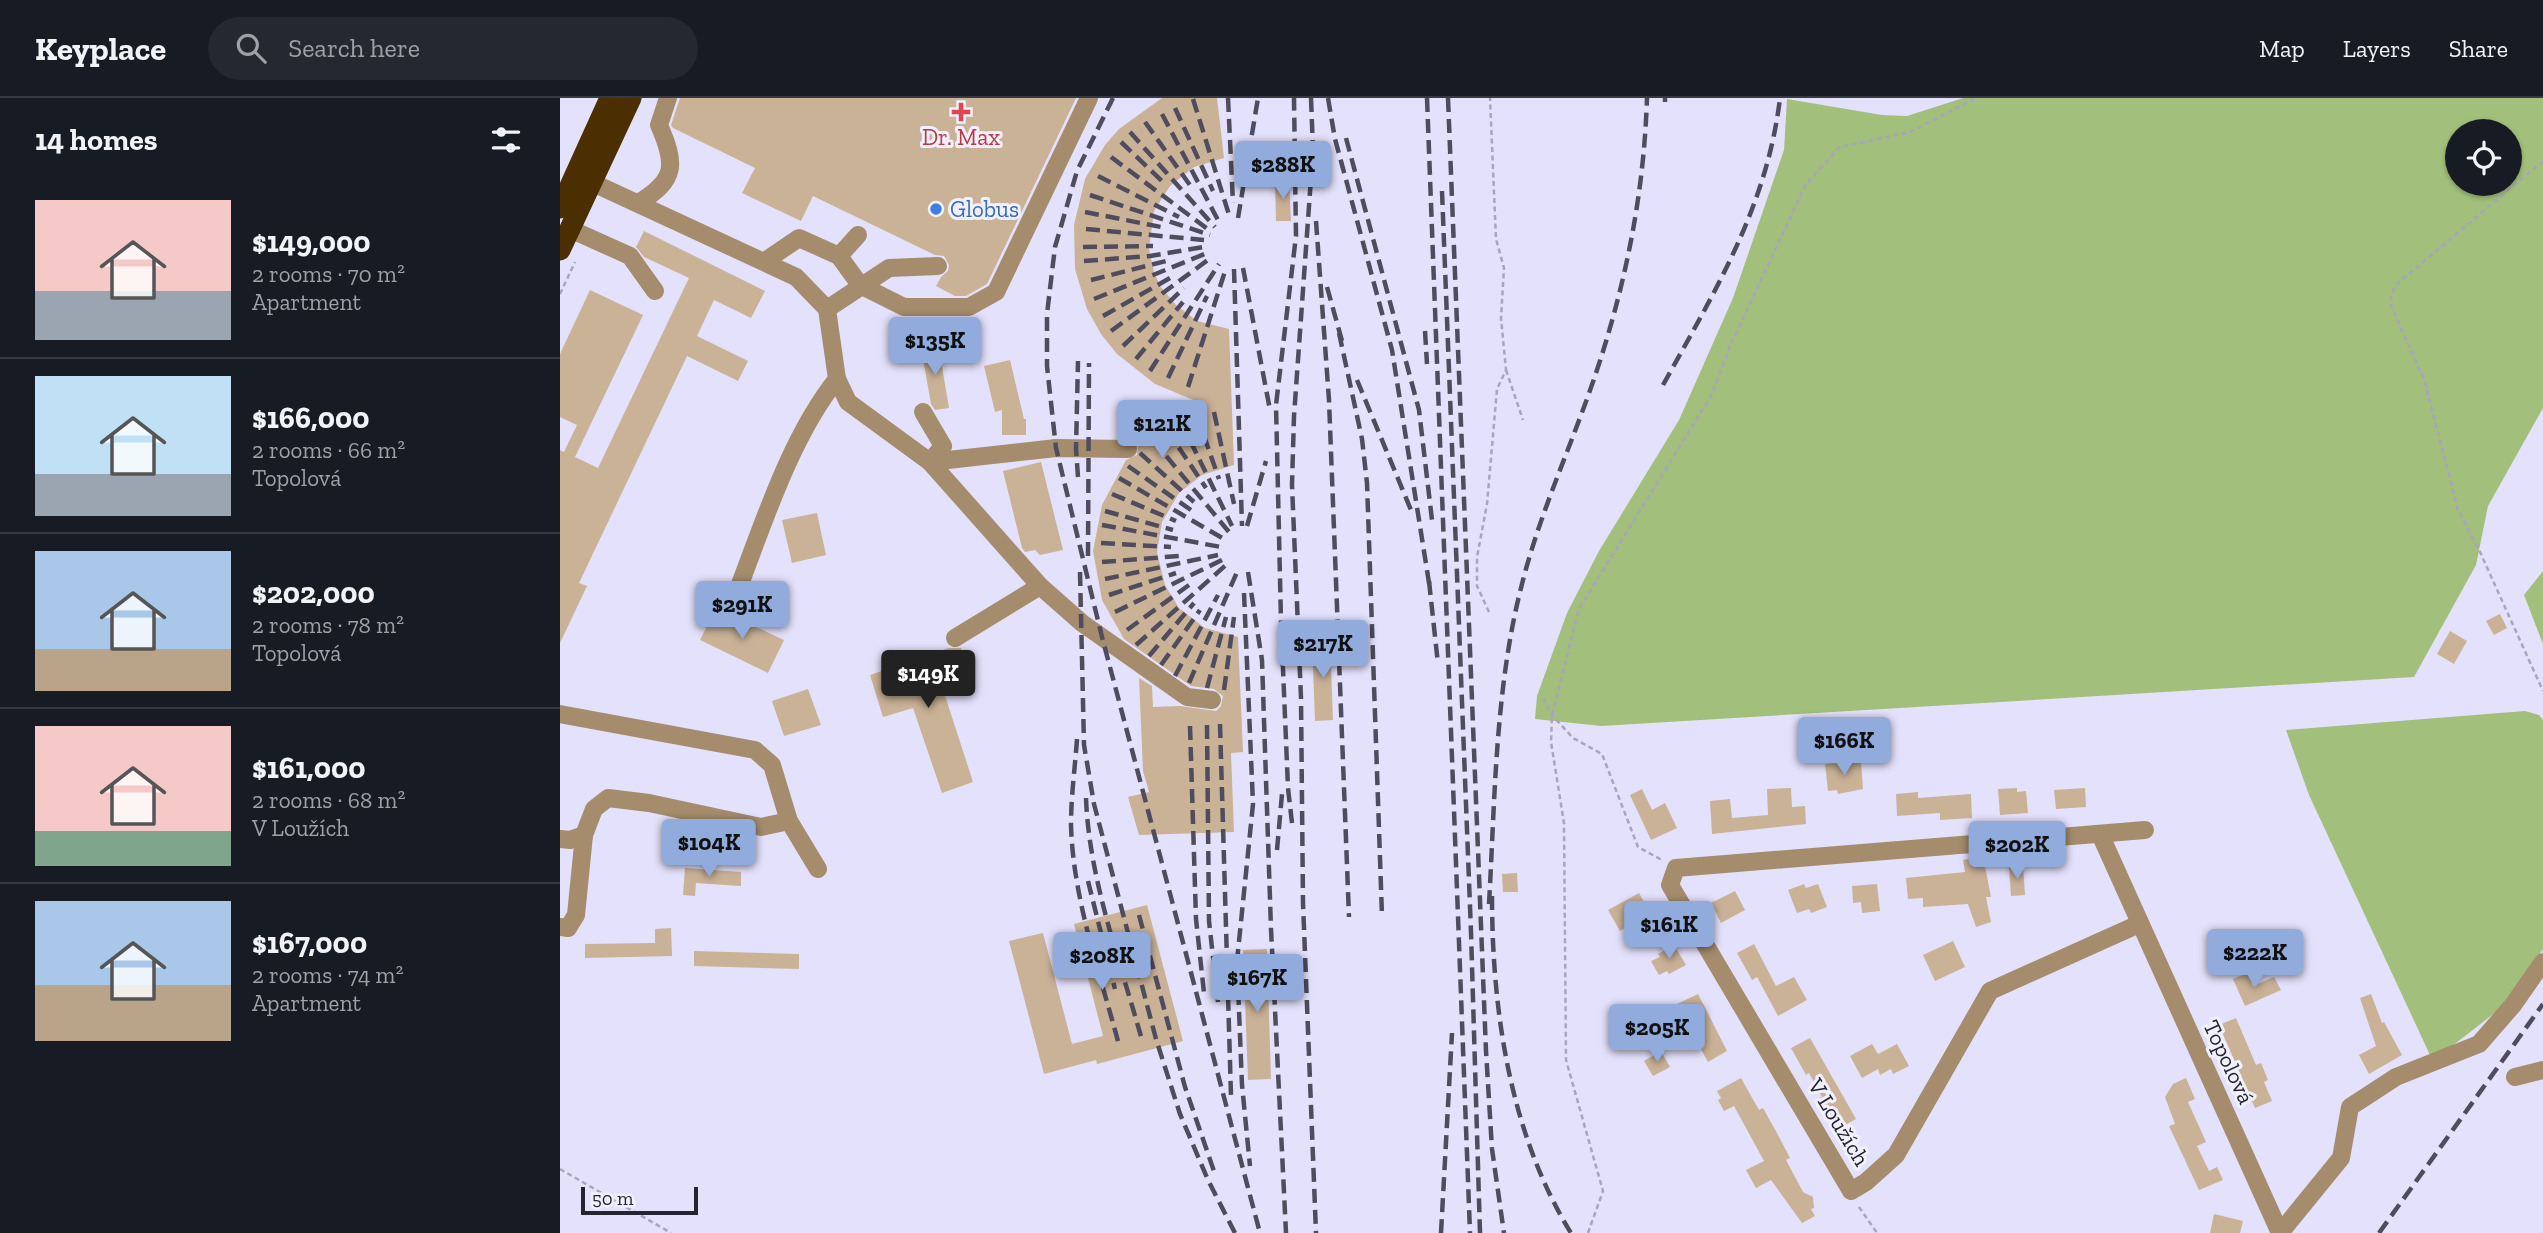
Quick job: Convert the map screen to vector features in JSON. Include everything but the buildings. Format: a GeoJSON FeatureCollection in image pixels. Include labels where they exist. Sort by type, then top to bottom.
{"type":"FeatureCollection","features":[{"type":"Feature","properties":{"kind":"highway"},"geometry":{"type":"LineString","coordinates":[[560,208],[610,98]]}},
{"type":"Feature","properties":{"kind":"highway"},"geometry":{"type":"LineString","coordinates":[[560,250],[631,98]]}},
{"type":"Feature","properties":{"kind":"street"},"geometry":{"type":"LineString","coordinates":[[638,203],[665,183],[672,168],[669,148],[659,125],[668,98]]}},
{"type":"Feature","properties":{"kind":"street"},"geometry":{"type":"LineString","coordinates":[[765,261],[799,238],[839,256],[860,285],[904,307],[969,307],[996,292],[1089,98]]}},
{"type":"Feature","properties":{"kind":"street"},"geometry":{"type":"LineString","coordinates":[[591,182],[796,277],[827,309],[837,379],[848,402],[930,462],[1040,586],[1082,623],[1187,697],[1212,700]]}},
{"type":"Feature","properties":{"kind":"street"},"geometry":{"type":"LineString","coordinates":[[570,229],[630,256],[655,291]]}},
{"type":"Feature","properties":{"kind":"street"},"geometry":{"type":"LineString","coordinates":[[839,256],[858,235]]}},
{"type":"Feature","properties":{"kind":"street"},"geometry":{"type":"LineString","coordinates":[[827,309],[889,268],[938,266]]}},
{"type":"Feature","properties":{"kind":"street"},"geometry":{"type":"LineString","coordinates":[[731,607],[792,455],[817,404],[837,379]]}},
{"type":"Feature","properties":{"kind":"street"},"geometry":{"type":"LineString","coordinates":[[923,412],[943,446],[930,462]]}},
{"type":"Feature","properties":{"kind":"street"},"geometry":{"type":"LineString","coordinates":[[930,462],[1056,449],[1128,449]]}},
{"type":"Feature","properties":{"kind":"street"},"geometry":{"type":"LineString","coordinates":[[955,638],[1040,586]]}},
{"type":"Feature","properties":{"kind":"street"},"geometry":{"type":"LineString","coordinates":[[560,714],[755,750],[772,765],[789,821],[818,869]]}},
{"type":"Feature","properties":{"kind":"street"},"geometry":{"type":"LineString","coordinates":[[560,927],[568,928],[576,915],[584,835],[594,808],[608,798],[649,803],[761,827],[789,821]]}},
{"type":"Feature","properties":{"kind":"street"},"geometry":{"type":"LineString","coordinates":[[1676,868],[2145,830]]}},
{"type":"Feature","properties":{"kind":"street","name":"Topolová"},"geometry":{"type":"LineString","coordinates":[[2100,834],[2280,1233]]}},
{"type":"Feature","properties":{"kind":"street"},"geometry":{"type":"LineString","coordinates":[[560,839],[570,840],[584,835]]}},
{"type":"Feature","properties":{"kind":"street","name":"V Loužích"},"geometry":{"type":"LineString","coordinates":[[1676,868],[1670,885],[1851,1191],[1867,1182],[1896,1155],[1990,991],[2139,924]]}},
{"type":"Feature","properties":{"kind":"street"},"geometry":{"type":"LineString","coordinates":[[2280,1233],[2341,1158],[2350,1107],[2396,1077],[2479,1044],[2513,1005],[2543,962]]}},
{"type":"Feature","properties":{"kind":"street"},"geometry":{"type":"LineString","coordinates":[[2515,1077],[2543,1070]]}},
{"type":"Feature","properties":{"kind":"path"},"geometry":{"type":"LineString","coordinates":[[1490,98],[1496,239],[1504,268],[1501,318],[1506,370],[1523,420]]}},
{"type":"Feature","properties":{"kind":"path"},"geometry":{"type":"LineString","coordinates":[[1588,1233],[1603,1191],[1566,1060],[1564,823],[1551,742],[1552,715],[1579,609],[1711,396],[1731,344],[1806,184],[1839,147],[1910,132],[1976,98]]}},
{"type":"Feature","properties":{"kind":"path"},"geometry":{"type":"LineString","coordinates":[[2543,161],[2398,283],[2391,294],[2391,306],[2424,379],[2458,510],[2543,691]]}},
{"type":"Feature","properties":{"kind":"path"},"geometry":{"type":"LineString","coordinates":[[1489,612],[1477,586],[1477,557],[1486,504],[1497,389],[1506,370]]}},
{"type":"Feature","properties":{"kind":"path"},"geometry":{"type":"LineString","coordinates":[[1543,698],[1552,715],[1573,738],[1602,754],[1638,847],[1676,868]]}},
{"type":"Feature","properties":{"kind":"path"},"geometry":{"type":"LineString","coordinates":[[560,1169],[671,1233]]}},
{"type":"Feature","properties":{"kind":"path"},"geometry":{"type":"LineString","coordinates":[[1851,1191],[1877,1233]]}},
{"type":"Feature","properties":{"kind":"green space"},"geometry":{"type":"Polygon","coordinates":[[[1963,98],[2543,98],[2543,408],[2488,506],[2476,565],[2414,677],[1601,726],[1535,719],[1537,696],[1567,613],[1599,551],[1679,420],[1733,298],[1784,150],[1787,99],[1882,115],[1907,116],[1963,98]]]}},
{"type":"Feature","properties":{"kind":"green space"},"geometry":{"type":"Polygon","coordinates":[[[2543,571],[2543,644],[2524,595],[2543,571]]]}},
{"type":"Feature","properties":{"kind":"green space"},"geometry":{"type":"Polygon","coordinates":[[[2525,711],[2539,715],[2543,720],[2543,949],[2510,1001],[2447,1050],[2430,1055],[2309,795],[2286,730],[2525,711]]]}},
{"type":"Feature","properties":{"kind":"railway"},"geometry":{"type":"LineString","coordinates":[[1113,98],[1077,171],[1055,247],[1047,314],[1047,366],[1056,448],[1102,637],[1260,1233]]}},
{"type":"Feature","properties":{"kind":"railway"},"geometry":{"type":"LineString","coordinates":[[1228,98],[1233,203]]}},
{"type":"Feature","properties":{"kind":"railway"},"geometry":{"type":"LineString","coordinates":[[1238,218],[1258,98]]}},
{"type":"Feature","properties":{"kind":"railway"},"geometry":{"type":"LineString","coordinates":[[1292,823],[1281,621],[1276,405],[1296,236],[1294,98]]}},
{"type":"Feature","properties":{"kind":"railway"},"geometry":{"type":"LineString","coordinates":[[1311,98],[1313,150],[1294,416],[1292,485],[1301,698],[1303,903],[1316,1233]]}},
{"type":"Feature","properties":{"kind":"railway"},"geometry":{"type":"LineString","coordinates":[[1328,98],[1335,139],[1392,350],[1430,589]]}},
{"type":"Feature","properties":{"kind":"railway"},"geometry":{"type":"LineString","coordinates":[[1427,98],[1470,1233]]}},
{"type":"Feature","properties":{"kind":"railway"},"geometry":{"type":"LineString","coordinates":[[1448,98],[1486,1051],[1492,1149],[1504,1233]]}},
{"type":"Feature","properties":{"kind":"railway"},"geometry":{"type":"LineString","coordinates":[[1489,904],[1501,705],[1512,627],[1528,560],[1596,373],[1625,271],[1642,168],[1647,98]]}},
{"type":"Feature","properties":{"kind":"railway"},"geometry":{"type":"LineString","coordinates":[[1663,385],[1719,282],[1751,212],[1764,176],[1780,98]]}},
{"type":"Feature","properties":{"kind":"railway"},"geometry":{"type":"LineString","coordinates":[[1193,99],[1230,218]]}},
{"type":"Feature","properties":{"kind":"railway"},"geometry":{"type":"LineString","coordinates":[[1175,108],[1213,191]]}},
{"type":"Feature","properties":{"kind":"railway"},"geometry":{"type":"LineString","coordinates":[[1162,114],[1219,222]]}},
{"type":"Feature","properties":{"kind":"railway"},"geometry":{"type":"LineString","coordinates":[[1145,122],[1192,188]]}},
{"type":"Feature","properties":{"kind":"railway"},"geometry":{"type":"LineString","coordinates":[[1130,132],[1215,227]]}},
{"type":"Feature","properties":{"kind":"railway"},"geometry":{"type":"LineString","coordinates":[[1346,138],[1419,410],[1432,520]]}},
{"type":"Feature","properties":{"kind":"railway"},"geometry":{"type":"LineString","coordinates":[[1121,142],[1164,183]]}},
{"type":"Feature","properties":{"kind":"railway"},"geometry":{"type":"LineString","coordinates":[[1111,157],[1209,230]]}},
{"type":"Feature","properties":{"kind":"railway"},"geometry":{"type":"LineString","coordinates":[[1098,176],[1179,217]]}},
{"type":"Feature","properties":{"kind":"railway"},"geometry":{"type":"LineString","coordinates":[[1442,191],[1480,1233]]}},
{"type":"Feature","properties":{"kind":"railway"},"geometry":{"type":"LineString","coordinates":[[1090,195],[1210,235]]}},
{"type":"Feature","properties":{"kind":"railway"},"geometry":{"type":"LineString","coordinates":[[1085,212],[1161,227]]}},
{"type":"Feature","properties":{"kind":"railway"},"geometry":{"type":"LineString","coordinates":[[1316,221],[1329,400],[1349,917]]}},
{"type":"Feature","properties":{"kind":"railway"},"geometry":{"type":"LineString","coordinates":[[1086,229],[1204,240]]}},
{"type":"Feature","properties":{"kind":"railway"},"geometry":{"type":"LineString","coordinates":[[1083,247],[1153,246]]}},
{"type":"Feature","properties":{"kind":"railway"},"geometry":{"type":"LineString","coordinates":[[1084,261],[1150,256],[1209,246]]}},
{"type":"Feature","properties":{"kind":"railway"},"geometry":{"type":"LineString","coordinates":[[1094,299],[1207,253]]}},
{"type":"Feature","properties":{"kind":"railway"},"geometry":{"type":"LineString","coordinates":[[1111,331],[1212,257]]}},
{"type":"Feature","properties":{"kind":"railway"},"geometry":{"type":"LineString","coordinates":[[1091,280],[1166,261]]}},
{"type":"Feature","properties":{"kind":"railway"},"geometry":{"type":"LineString","coordinates":[[1150,371],[1219,264]]}},
{"type":"Feature","properties":{"kind":"railway"},"geometry":{"type":"LineString","coordinates":[[1188,387],[1226,268]]}},
{"type":"Feature","properties":{"kind":"railway"},"geometry":{"type":"LineString","coordinates":[[1243,268],[1270,410]]}},
{"type":"Feature","properties":{"kind":"railway"},"geometry":{"type":"LineString","coordinates":[[1234,269],[1242,526]]}},
{"type":"Feature","properties":{"kind":"railway"},"geometry":{"type":"LineString","coordinates":[[1103,316],[1170,278]]}},
{"type":"Feature","properties":{"kind":"railway"},"geometry":{"type":"LineString","coordinates":[[1327,287],[1342,341]]}},
{"type":"Feature","properties":{"kind":"railway"},"geometry":{"type":"LineString","coordinates":[[1123,346],[1184,288]]}},
{"type":"Feature","properties":{"kind":"railway"},"geometry":{"type":"LineString","coordinates":[[1168,378],[1207,296]]}},
{"type":"Feature","properties":{"kind":"railway"},"geometry":{"type":"LineString","coordinates":[[1136,359],[1183,302]]}},
{"type":"Feature","properties":{"kind":"railway"},"geometry":{"type":"LineString","coordinates":[[1425,331],[1427,364]]}},
{"type":"Feature","properties":{"kind":"railway"},"geometry":{"type":"LineString","coordinates":[[1339,333],[1362,439],[1367,483],[1382,916]]}},
{"type":"Feature","properties":{"kind":"railway"},"geometry":{"type":"LineString","coordinates":[[1078,361],[1078,477]]}},
{"type":"Feature","properties":{"kind":"railway"},"geometry":{"type":"LineString","coordinates":[[1088,556],[1089,363]]}},
{"type":"Feature","properties":{"kind":"railway"},"geometry":{"type":"LineString","coordinates":[[1357,380],[1411,510]]}},
{"type":"Feature","properties":{"kind":"railway"},"geometry":{"type":"LineString","coordinates":[[1214,412],[1234,504]]}},
{"type":"Feature","properties":{"kind":"railway"},"geometry":{"type":"LineString","coordinates":[[1197,416],[1219,479]]}},
{"type":"Feature","properties":{"kind":"railway"},"geometry":{"type":"LineString","coordinates":[[1181,422],[1232,526]]}},
{"type":"Feature","properties":{"kind":"railway"},"geometry":{"type":"LineString","coordinates":[[1167,430],[1206,488]]}},
{"type":"Feature","properties":{"kind":"railway"},"geometry":{"type":"LineString","coordinates":[[1153,440],[1229,532]]}},
{"type":"Feature","properties":{"kind":"railway"},"geometry":{"type":"LineString","coordinates":[[1140,453],[1194,502]]}},
{"type":"Feature","properties":{"kind":"railway"},"geometry":{"type":"LineString","coordinates":[[1247,526],[1266,461]]}},
{"type":"Feature","properties":{"kind":"railway"},"geometry":{"type":"LineString","coordinates":[[1128,466],[1191,510]]}},
{"type":"Feature","properties":{"kind":"railway"},"geometry":{"type":"LineString","coordinates":[[1119,478],[1224,539]]}},
{"type":"Feature","properties":{"kind":"railway"},"geometry":{"type":"LineString","coordinates":[[1112,494],[1176,521]]}},
{"type":"Feature","properties":{"kind":"railway"},"geometry":{"type":"LineString","coordinates":[[1105,511],[1173,530]]}},
{"type":"Feature","properties":{"kind":"railway"},"geometry":{"type":"LineString","coordinates":[[1102,525],[1221,547]]}},
{"type":"Feature","properties":{"kind":"railway"},"geometry":{"type":"LineString","coordinates":[[1101,543],[1171,547]]}},
{"type":"Feature","properties":{"kind":"railway"},"geometry":{"type":"LineString","coordinates":[[1105,579],[1218,555]]}},
{"type":"Feature","properties":{"kind":"railway"},"geometry":{"type":"LineString","coordinates":[[1102,562],[1179,556]]}},
{"type":"Feature","properties":{"kind":"railway"},"geometry":{"type":"LineString","coordinates":[[1115,612],[1222,560]]}},
{"type":"Feature","properties":{"kind":"railway"},"geometry":{"type":"LineString","coordinates":[[1136,645],[1226,565]]}},
{"type":"Feature","properties":{"kind":"railway"},"geometry":{"type":"LineString","coordinates":[[1080,572],[1084,745],[1094,804],[1156,1039],[1180,1114],[1208,1180],[1235,1233]]}},
{"type":"Feature","properties":{"kind":"railway"},"geometry":{"type":"LineString","coordinates":[[1189,683],[1237,572]]}},
{"type":"Feature","properties":{"kind":"railway"},"geometry":{"type":"LineString","coordinates":[[1248,572],[1262,660],[1271,929],[1286,1233]]}},
{"type":"Feature","properties":{"kind":"railway"},"geometry":{"type":"LineString","coordinates":[[1109,595],[1176,573]]}},
{"type":"Feature","properties":{"kind":"railway"},"geometry":{"type":"LineString","coordinates":[[1429,581],[1438,664]]}},
{"type":"Feature","properties":{"kind":"railway"},"geometry":{"type":"LineString","coordinates":[[1127,630],[1189,585]]}},
{"type":"Feature","properties":{"kind":"railway"},"geometry":{"type":"LineString","coordinates":[[1244,593],[1253,804],[1237,961],[1242,1085],[1250,1166]]}},
{"type":"Feature","properties":{"kind":"railway"},"geometry":{"type":"LineString","coordinates":[[1175,676],[1218,595]]}},
{"type":"Feature","properties":{"kind":"railway"},"geometry":{"type":"LineString","coordinates":[[1149,656],[1194,603]]}},
{"type":"Feature","properties":{"kind":"railway"},"geometry":{"type":"LineString","coordinates":[[1161,665],[1200,610]]}},
{"type":"Feature","properties":{"kind":"railway"},"geometry":{"type":"LineString","coordinates":[[1207,688],[1226,617]]}},
{"type":"Feature","properties":{"kind":"railway"},"geometry":{"type":"LineString","coordinates":[[1224,690],[1234,617]]}},
{"type":"Feature","properties":{"kind":"railway"},"geometry":{"type":"LineString","coordinates":[[1220,724],[1231,1096]]}},
{"type":"Feature","properties":{"kind":"railway"},"geometry":{"type":"LineString","coordinates":[[1207,725],[1209,921],[1218,1002]]}},
{"type":"Feature","properties":{"kind":"railway"},"geometry":{"type":"LineString","coordinates":[[1190,726],[1196,919],[1204,993]]}},
{"type":"Feature","properties":{"kind":"railway"},"geometry":{"type":"LineString","coordinates":[[1077,739],[1071,814],[1073,853],[1082,908],[1119,1045]]}},
{"type":"Feature","properties":{"kind":"railway"},"geometry":{"type":"LineString","coordinates":[[1277,850],[1282,794]]}},
{"type":"Feature","properties":{"kind":"railway"},"geometry":{"type":"LineString","coordinates":[[1086,798],[1088,828],[1099,889],[1142,1040]]}},
{"type":"Feature","properties":{"kind":"railway"},"geometry":{"type":"LineString","coordinates":[[1088,881],[1115,989]]}},
{"type":"Feature","properties":{"kind":"railway"},"geometry":{"type":"LineString","coordinates":[[1492,896],[1501,1027],[1519,1113],[1550,1195],[1571,1233]]}},
{"type":"Feature","properties":{"kind":"railway"},"geometry":{"type":"LineString","coordinates":[[1139,915],[1185,1087],[1215,1174]]}},
{"type":"Feature","properties":{"kind":"railway"},"geometry":{"type":"LineString","coordinates":[[2379,1233],[2543,1004]]}},
{"type":"Feature","properties":{"kind":"railway"},"geometry":{"type":"LineString","coordinates":[[1441,1233],[1452,1033]]}},
{"type":"Feature","properties":{"kind":"place","name":"Dr. Max"},"geometry":{"type":"Point","coordinates":[961,112]}},
{"type":"Feature","properties":{"kind":"place","name":"Globus"},"geometry":{"type":"Point","coordinates":[936,209]}}]}
